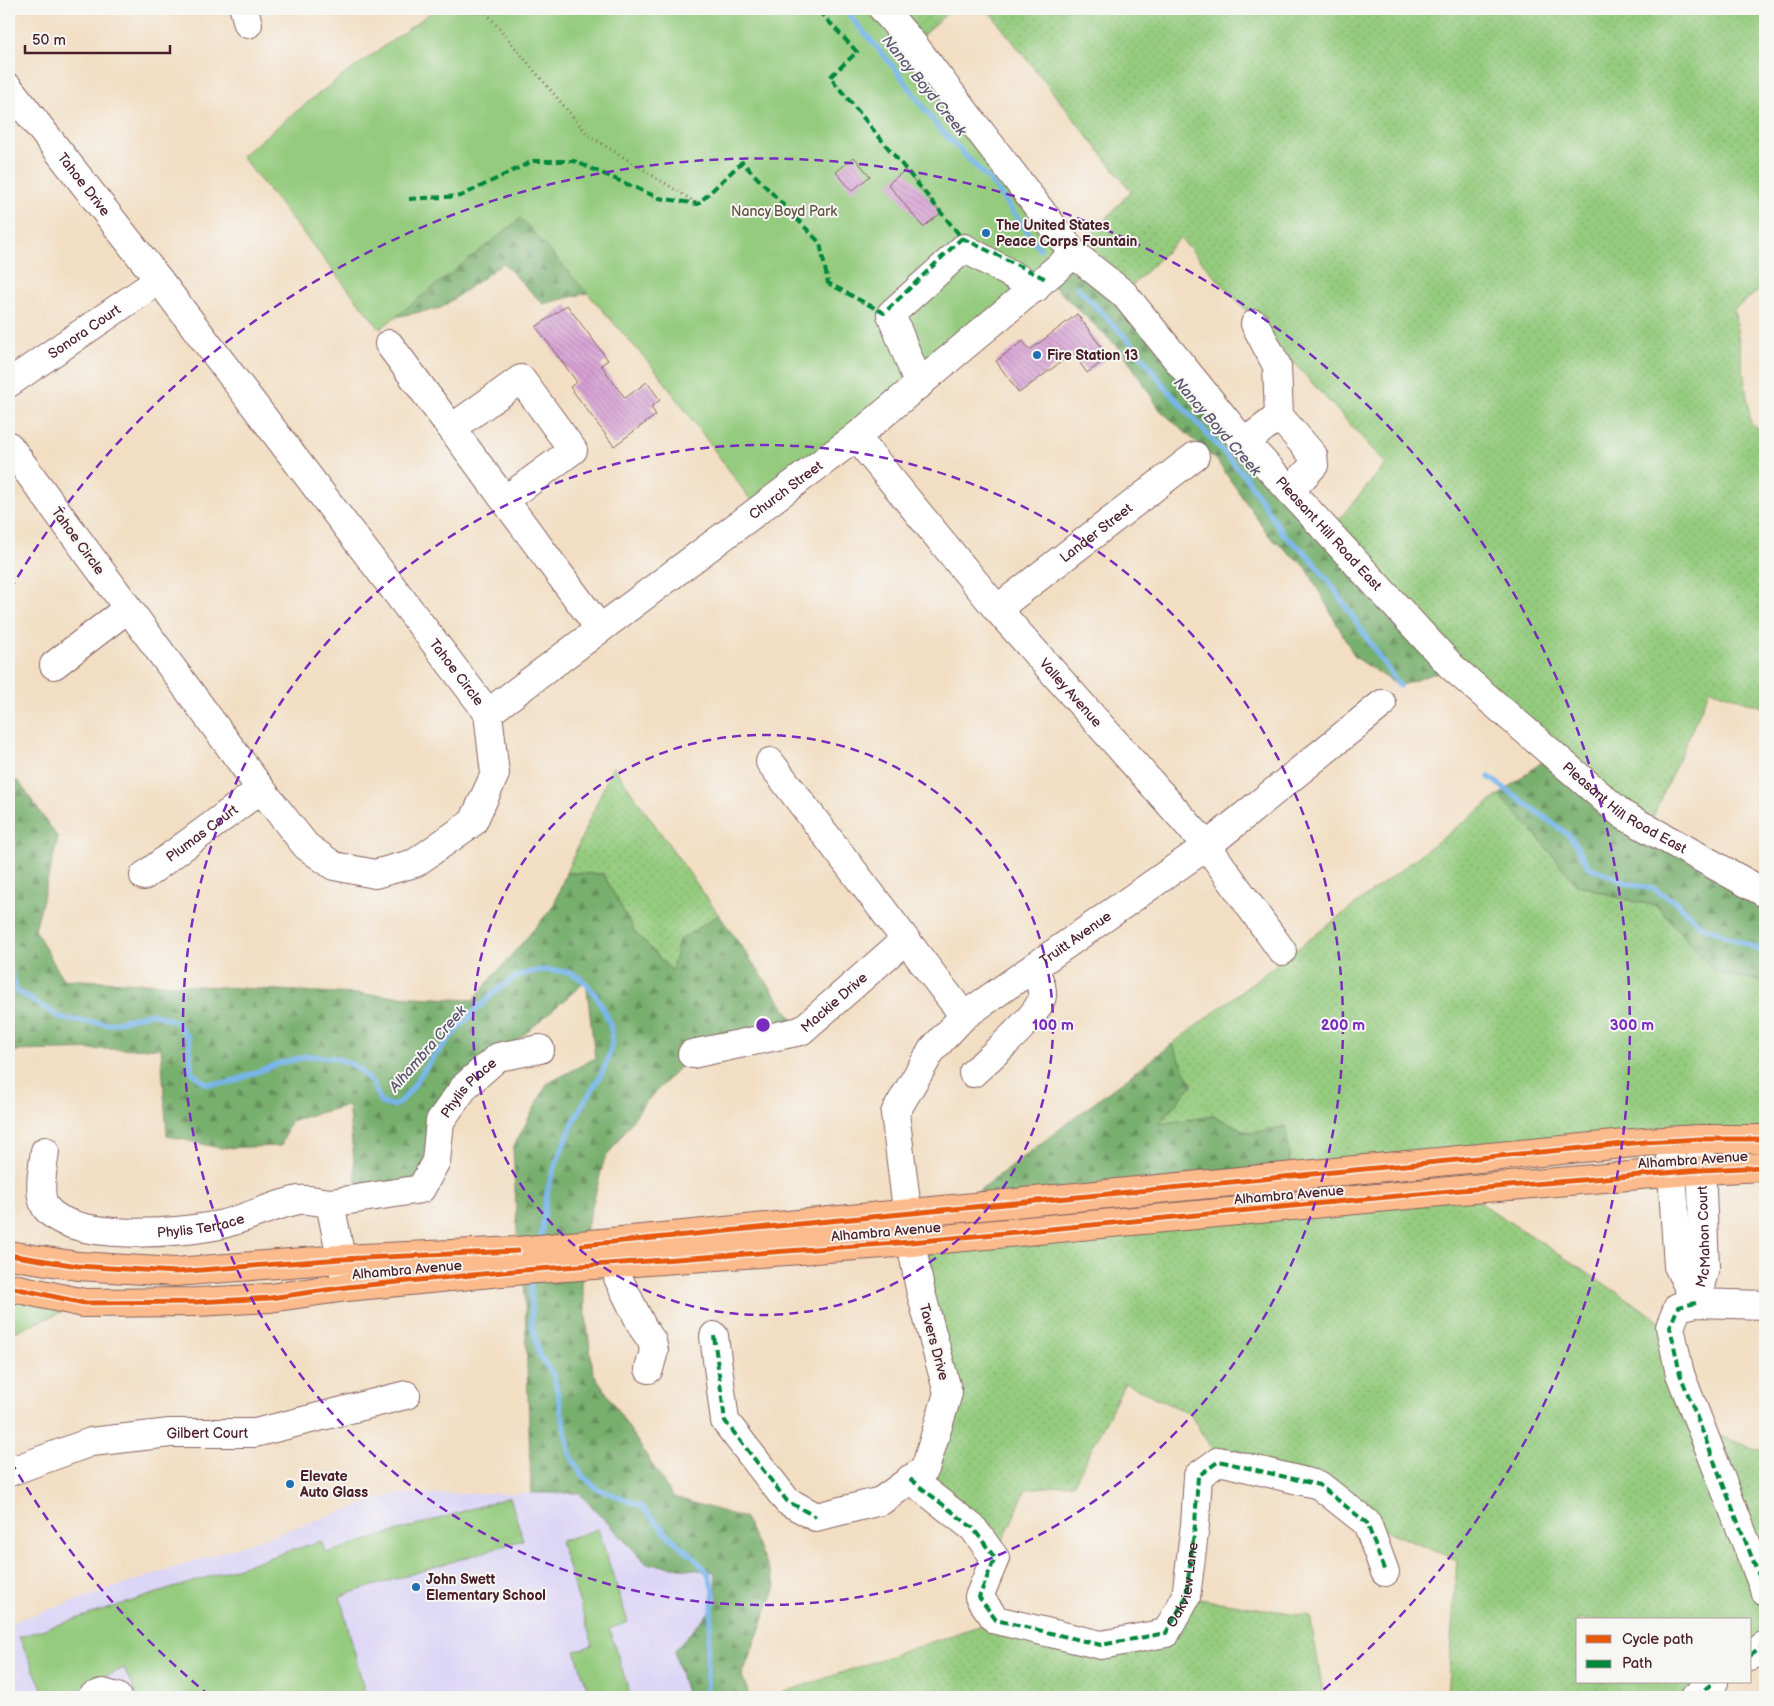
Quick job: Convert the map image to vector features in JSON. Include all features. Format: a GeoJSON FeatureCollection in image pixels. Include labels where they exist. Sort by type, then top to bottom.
{"type":"FeatureCollection","features":[{"type":"Feature","properties":{"kind":"main road","name":"Alhambra Avenue"},"geometry":{"type":"LineString","coordinates":[[616,1254],[908,1215],[1670,1141],[1765,1139]]}},
{"type":"Feature","properties":{"kind":"main road","name":"Alhambra Avenue"},"geometry":{"type":"LineString","coordinates":[[9,1255],[78,1266],[175,1272],[341,1259],[521,1260],[616,1254],[911,1242],[1461,1190],[1671,1172],[1765,1167]]}},
{"type":"Feature","properties":{"kind":"main road","name":"Alhambra Avenue"},"geometry":{"type":"LineString","coordinates":[[9,1287],[84,1302],[197,1302],[270,1298],[521,1260]]}},
{"type":"Feature","properties":{"kind":"street","name":"Pleasant Hill Road East"},"geometry":{"type":"LineString","coordinates":[[883,9],[913,44],[1074,254],[1124,294],[1245,442],[1452,668],[1623,815],[1765,893]]}},
{"type":"Feature","properties":{"kind":"street","name":"Tahoe Drive"},"geometry":{"type":"LineString","coordinates":[[11,96],[159,280]]}},
{"type":"Feature","properties":{"kind":"street"},"geometry":{"type":"LineString","coordinates":[[919,385],[891,314],[964,248],[1036,288]]}},
{"type":"Feature","properties":{"kind":"street","name":"Church Street"},"geometry":{"type":"LineString","coordinates":[[488,714],[856,437],[1036,288],[1074,254]]}},
{"type":"Feature","properties":{"kind":"street","name":"Sonora Court"},"geometry":{"type":"LineString","coordinates":[[9,383],[159,280]]}},
{"type":"Feature","properties":{"kind":"street","name":"Tahoe Circle"},"geometry":{"type":"LineString","coordinates":[[9,446],[127,609],[261,789],[306,846],[334,866],[375,874],[415,863],[473,822],[495,774],[488,714],[159,280]]}},
{"type":"Feature","properties":{"kind":"street"},"geometry":{"type":"LineString","coordinates":[[1255,324],[1277,366],[1279,416],[1313,455],[1314,465],[1290,491]]}},
{"type":"Feature","properties":{"kind":"street"},"geometry":{"type":"LineString","coordinates":[[389,344],[600,628]]}},
{"type":"Feature","properties":{"kind":"street"},"geometry":{"type":"LineString","coordinates":[[452,428],[521,378],[573,450],[505,500]]}},
{"type":"Feature","properties":{"kind":"street"},"geometry":{"type":"LineString","coordinates":[[1245,442],[1279,416]]}},
{"type":"Feature","properties":{"kind":"street","name":"Valley Avenue"},"geometry":{"type":"LineString","coordinates":[[856,437],[997,609],[1207,846],[1282,950]]}},
{"type":"Feature","properties":{"kind":"street","name":"Lander Street"},"geometry":{"type":"LineString","coordinates":[[997,609],[1195,456]]}},
{"type":"Feature","properties":{"kind":"street"},"geometry":{"type":"LineString","coordinates":[[54,665],[127,609]]}},
{"type":"Feature","properties":{"kind":"street","name":"Truitt Avenue"},"geometry":{"type":"LineString","coordinates":[[911,1242],[895,1113],[932,1050],[964,1016],[1207,846],[1382,704]]}},
{"type":"Feature","properties":{"kind":"street"},"geometry":{"type":"LineString","coordinates":[[770,762],[964,1016]]}},
{"type":"Feature","properties":{"kind":"street","name":"Plumas Court"},"geometry":{"type":"LineString","coordinates":[[144,876],[261,789]]}},
{"type":"Feature","properties":{"kind":"street","name":"Mackie Drive"},"geometry":{"type":"LineString","coordinates":[[692,1054],[801,1030],[905,940]]}},
{"type":"Feature","properties":{"kind":"street"},"geometry":{"type":"LineString","coordinates":[[973,1073],[996,1052],[1041,1002],[1042,990],[1034,967]]}},
{"type":"Feature","properties":{"kind":"street","name":"Phylis Place"},"geometry":{"type":"LineString","coordinates":[[330,1203],[421,1189],[436,1161],[440,1121],[465,1086],[498,1057],[540,1050]]}},
{"type":"Feature","properties":{"kind":"street","name":"McMahon Court"},"geometry":{"type":"LineString","coordinates":[[1696,1303],[1705,1267],[1700,1139]]}},
{"type":"Feature","properties":{"kind":"street","name":"McMahon Court"},"geometry":{"type":"LineString","coordinates":[[1670,1141],[1678,1266],[1696,1303]]}},
{"type":"Feature","properties":{"kind":"street","name":"Phylis Terrace"},"geometry":{"type":"LineString","coordinates":[[45,1151],[41,1185],[46,1207],[66,1224],[111,1232],[168,1232],[219,1225],[300,1200],[330,1203]]}},
{"type":"Feature","properties":{"kind":"street"},"geometry":{"type":"LineString","coordinates":[[330,1203],[347,1286]]}},
{"type":"Feature","properties":{"kind":"street","name":"Tavers Drive"},"geometry":{"type":"LineString","coordinates":[[714,1336],[725,1421],[787,1501],[816,1517],[880,1502],[925,1469],[948,1393],[920,1289],[911,1242]]}},
{"type":"Feature","properties":{"kind":"street"},"geometry":{"type":"LineString","coordinates":[[616,1254],[618,1278],[643,1328],[652,1341],[654,1351],[649,1369]]}},
{"type":"Feature","properties":{"kind":"street"},"geometry":{"type":"LineString","coordinates":[[1696,1303],[1678,1307],[1670,1327],[1680,1374],[1765,1591]]}},
{"type":"Feature","properties":{"kind":"street","name":"McMahon Court"},"geometry":{"type":"LineString","coordinates":[[1696,1303],[1765,1305]]}},
{"type":"Feature","properties":{"kind":"street","name":"Gilbert Court"},"geometry":{"type":"LineString","coordinates":[[9,1472],[91,1442],[170,1432],[255,1433],[406,1395]]}},
{"type":"Feature","properties":{"kind":"street","name":"Oakview Lane"},"geometry":{"type":"LineString","coordinates":[[910,1479],[973,1528],[994,1558],[979,1597],[996,1620],[1102,1645],[1166,1633],[1186,1597],[1195,1525],[1198,1476],[1219,1461],[1319,1485],[1367,1523],[1385,1572]]}},
{"type":"Feature","properties":{"kind":"street"},"geometry":{"type":"LineString","coordinates":[[1752,1655],[1765,1645]]}},
{"type":"Feature","properties":{"kind":"street"},"geometry":{"type":"LineString","coordinates":[[1695,1697],[1711,1684]]}},
{"type":"Feature","properties":{"kind":"street"},"geometry":{"type":"LineString","coordinates":[[92,1697],[103,1692],[117,1697]]}},
{"type":"Feature","properties":{"kind":"path"},"geometry":{"type":"LineString","coordinates":[[483,9],[588,135],[698,204]]}},
{"type":"Feature","properties":{"kind":"shaded area","name":"John Swett Elementary School"},"geometry":{"type":"Polygon","coordinates":[[[579,1493],[647,1564],[715,1572],[718,1602],[674,1651],[687,1697],[9,1697],[9,1623],[395,1494],[579,1493]]]}},
{"type":"Feature","properties":{"kind":"green space"},"geometry":{"type":"Polygon","coordinates":[[[436,9],[1028,194],[1452,667],[1399,686],[1355,657],[1306,567],[1270,537],[1217,461],[1160,410],[1123,352],[1046,279],[587,293],[543,304],[503,263],[441,308],[395,317],[461,264],[436,9]]]}},
{"type":"Feature","properties":{"kind":"green space","name":"Nancy Boyd Park"},"geometry":{"type":"Polygon","coordinates":[[[436,9],[884,9],[1074,254],[758,510],[658,373],[521,218],[380,329],[241,156],[322,91],[436,9]]]}},
{"type":"Feature","properties":{"kind":"green space"},"geometry":{"type":"Polygon","coordinates":[[[884,9],[952,9],[913,44],[884,9]]]}},
{"type":"Feature","properties":{"kind":"green space"},"geometry":{"type":"Polygon","coordinates":[[[987,9],[1765,9],[1765,286],[1734,309],[1751,424],[1765,433],[1765,708],[1710,689],[1648,828],[1623,815],[1328,532],[1386,464],[1180,238],[1124,294],[1074,254],[1131,191],[987,9]]]}},
{"type":"Feature","properties":{"kind":"green space"},"geometry":{"type":"Polygon","coordinates":[[[1552,754],[1765,893],[1765,982],[1715,972],[1657,906],[1623,899],[1576,884],[1532,830],[1499,795],[1552,754]]]}},
{"type":"Feature","properties":{"kind":"green space"},"geometry":{"type":"Polygon","coordinates":[[[613,766],[719,915],[680,940],[673,972],[635,932],[603,874],[566,873],[613,766]]]}},
{"type":"Feature","properties":{"kind":"green space"},"geometry":{"type":"Polygon","coordinates":[[[9,778],[19,782],[58,838],[35,930],[63,979],[473,1000],[553,907],[566,873],[603,874],[635,932],[672,971],[679,940],[719,915],[801,1031],[692,1054],[644,1104],[604,1160],[582,1245],[518,1251],[513,1148],[547,1084],[595,1058],[586,981],[465,1086],[421,1189],[358,1199],[348,1105],[290,1121],[281,1146],[220,1148],[167,1136],[161,1048],[9,1051],[9,778]]]}},
{"type":"Feature","properties":{"kind":"green space"},"geometry":{"type":"Polygon","coordinates":[[[1499,795],[1532,830],[1576,884],[1623,899],[1657,906],[1715,972],[1765,982],[1765,1139],[1291,1177],[1286,1127],[1251,1133],[1213,1116],[1158,1125],[1192,1085],[1172,1044],[1499,795]]]}},
{"type":"Feature","properties":{"kind":"green space"},"geometry":{"type":"Polygon","coordinates":[[[1172,1044],[1192,1085],[1158,1124],[1213,1116],[1251,1133],[1286,1126],[1291,1177],[953,1210],[1172,1044]]]}},
{"type":"Feature","properties":{"kind":"green space"},"geometry":{"type":"Polygon","coordinates":[[[1461,1190],[1670,1327],[1702,1430],[1765,1452],[1765,1645],[1752,1655],[1752,1618],[1576,1618],[1576,1684],[1711,1684],[1695,1697],[1447,1697],[1457,1560],[1367,1523],[1319,1485],[1219,1461],[1190,1414],[1125,1383],[1074,1484],[1026,1489],[995,1558],[910,1479],[948,1393],[911,1242],[1461,1190]]]}},
{"type":"Feature","properties":{"kind":"green space"},"geometry":{"type":"Polygon","coordinates":[[[580,1268],[593,1372],[673,1497],[745,1518],[776,1586],[742,1676],[750,1697],[687,1697],[674,1651],[718,1602],[715,1572],[647,1564],[579,1493],[531,1493],[524,1270],[580,1268]]]}},
{"type":"Feature","properties":{"kind":"green space"},"geometry":{"type":"Polygon","coordinates":[[[9,1287],[84,1303],[9,1334],[9,1287]]]}},
{"type":"Feature","properties":{"kind":"green space"},"geometry":{"type":"Polygon","coordinates":[[[510,1497],[523,1540],[340,1596],[366,1697],[137,1697],[124,1668],[63,1697],[46,1697],[19,1637],[321,1541],[326,1553],[510,1497]]]}},
{"type":"Feature","properties":{"kind":"green space"},"geometry":{"type":"Polygon","coordinates":[[[598,1529],[628,1622],[609,1629],[631,1697],[590,1697],[575,1651],[593,1645],[560,1541],[598,1529]]]}},
{"type":"Feature","properties":{"kind":"green space"},"geometry":{"type":"Polygon","coordinates":[[[1186,1597],[1310,1616],[1324,1697],[770,1697],[996,1620],[1101,1645],[1166,1633],[1186,1597]]]}},
{"type":"Feature","properties":{"kind":"building"},"geometry":{"type":"Polygon","coordinates":[[[854,157],[870,176],[852,191],[836,172],[854,157]]]}},
{"type":"Feature","properties":{"kind":"building"},"geometry":{"type":"Polygon","coordinates":[[[905,170],[941,213],[923,227],[888,184],[905,170]]]}},
{"type":"Feature","properties":{"kind":"building"},"geometry":{"type":"Polygon","coordinates":[[[567,305],[608,360],[601,365],[625,398],[647,382],[660,400],[651,407],[656,415],[614,446],[570,387],[577,382],[536,327],[567,305]]]}},
{"type":"Feature","properties":{"kind":"building","name":"Fire Station 13"},"geometry":{"type":"Polygon","coordinates":[[[1077,314],[1109,357],[1087,373],[1073,353],[1019,393],[996,361],[1023,341],[1030,350],[1077,314]]]}},
{"type":"Feature","properties":{"kind":"waterway","name":"Nancy Boyd Creek"},"geometry":{"type":"LineString","coordinates":[[844,9],[897,71],[938,127],[991,182],[1040,249]]}},
{"type":"Feature","properties":{"kind":"waterway","name":"Nancy Boyd Creek"},"geometry":{"type":"LineString","coordinates":[[1077,287],[1134,346],[1164,386],[1245,476],[1284,535],[1307,554],[1331,584],[1399,686]]}},
{"type":"Feature","properties":{"kind":"waterway","name":"Nancy Boyd Creek"},"geometry":{"type":"LineString","coordinates":[[1489,777],[1570,836],[1589,867],[1630,884],[1654,889],[1676,902],[1700,925],[1765,952]]}},
{"type":"Feature","properties":{"kind":"waterway","name":"Alhambra Creek"},"geometry":{"type":"LineString","coordinates":[[9,967],[17,991],[63,1019],[111,1024],[151,1013],[175,1021],[189,1039],[192,1073],[207,1084],[229,1083],[277,1064],[308,1056],[336,1058],[355,1066],[372,1082],[381,1103],[394,1106],[409,1092],[445,1043],[490,996],[508,982],[524,974],[542,970],[561,971],[578,977],[593,992],[605,1012],[612,1032],[612,1041],[603,1071],[575,1119],[555,1165],[547,1194],[540,1243]]}},
{"type":"Feature","properties":{"kind":"waterway","name":"Alhambra Creek"},"geometry":{"type":"LineString","coordinates":[[533,1276],[531,1286],[532,1324],[539,1355],[554,1376],[570,1454],[581,1474],[596,1488],[641,1506],[708,1573],[714,1591],[707,1657],[707,1697]]}},
{"type":"Feature","properties":{"kind":"marked path"},"geometry":{"type":"LineString","coordinates":[[409,199],[461,196],[533,161],[574,161],[659,198],[698,204],[742,162],[820,243],[828,283],[884,313],[962,238],[830,77],[857,52],[817,9]]}},
{"type":"Feature","properties":{"kind":"marked path"},"geometry":{"type":"LineString","coordinates":[[962,238],[1046,279]]}},
{"type":"Feature","properties":{"kind":"marked path"},"geometry":{"type":"LineString","coordinates":[[1696,1303],[1678,1307],[1670,1327],[1680,1374],[1765,1591]]}},
{"type":"Feature","properties":{"kind":"marked path"},"geometry":{"type":"LineString","coordinates":[[714,1336],[725,1421],[787,1501],[816,1517]]}},
{"type":"Feature","properties":{"kind":"marked path"},"geometry":{"type":"LineString","coordinates":[[910,1479],[973,1528],[995,1558],[979,1597],[996,1620],[1101,1645],[1166,1633],[1186,1597],[1195,1525],[1198,1476],[1219,1461],[1319,1485],[1367,1523],[1385,1572]]}},
{"type":"Feature","properties":{"kind":"marked path"},"geometry":{"type":"LineString","coordinates":[[1752,1655],[1765,1645]]}},
{"type":"Feature","properties":{"kind":"marked path"},"geometry":{"type":"LineString","coordinates":[[1695,1697],[1711,1684]]}},
{"type":"Feature","properties":{"kind":"cycle path"},"geometry":{"type":"LineString","coordinates":[[582,1245],[1644,1142],[1700,1139],[1765,1139]]}},
{"type":"Feature","properties":{"kind":"cycle path"},"geometry":{"type":"LineString","coordinates":[[9,1287],[84,1303],[197,1302],[270,1298],[347,1287],[524,1270],[911,1242],[1461,1190],[1701,1170],[1765,1167]]}},
{"type":"Feature","properties":{"kind":"cycle path"},"geometry":{"type":"LineString","coordinates":[[9,1255],[78,1266],[175,1272],[341,1259],[518,1251]]}},
{"type":"Feature","properties":{"kind":"place","name":"The United States Peace Corps Fountain"},"geometry":{"type":"Point","coordinates":[986,233]}},
{"type":"Feature","properties":{"kind":"place","name":"Fire Station 13"},"geometry":{"type":"Point","coordinates":[1037,355]}},
{"type":"Feature","properties":{"kind":"place","name":"Elevate Auto Glass"},"geometry":{"type":"Point","coordinates":[290,1484]}},
{"type":"Feature","properties":{"kind":"place","name":"John Swett Elementary School"},"geometry":{"type":"Point","coordinates":[416,1587]}}]}
